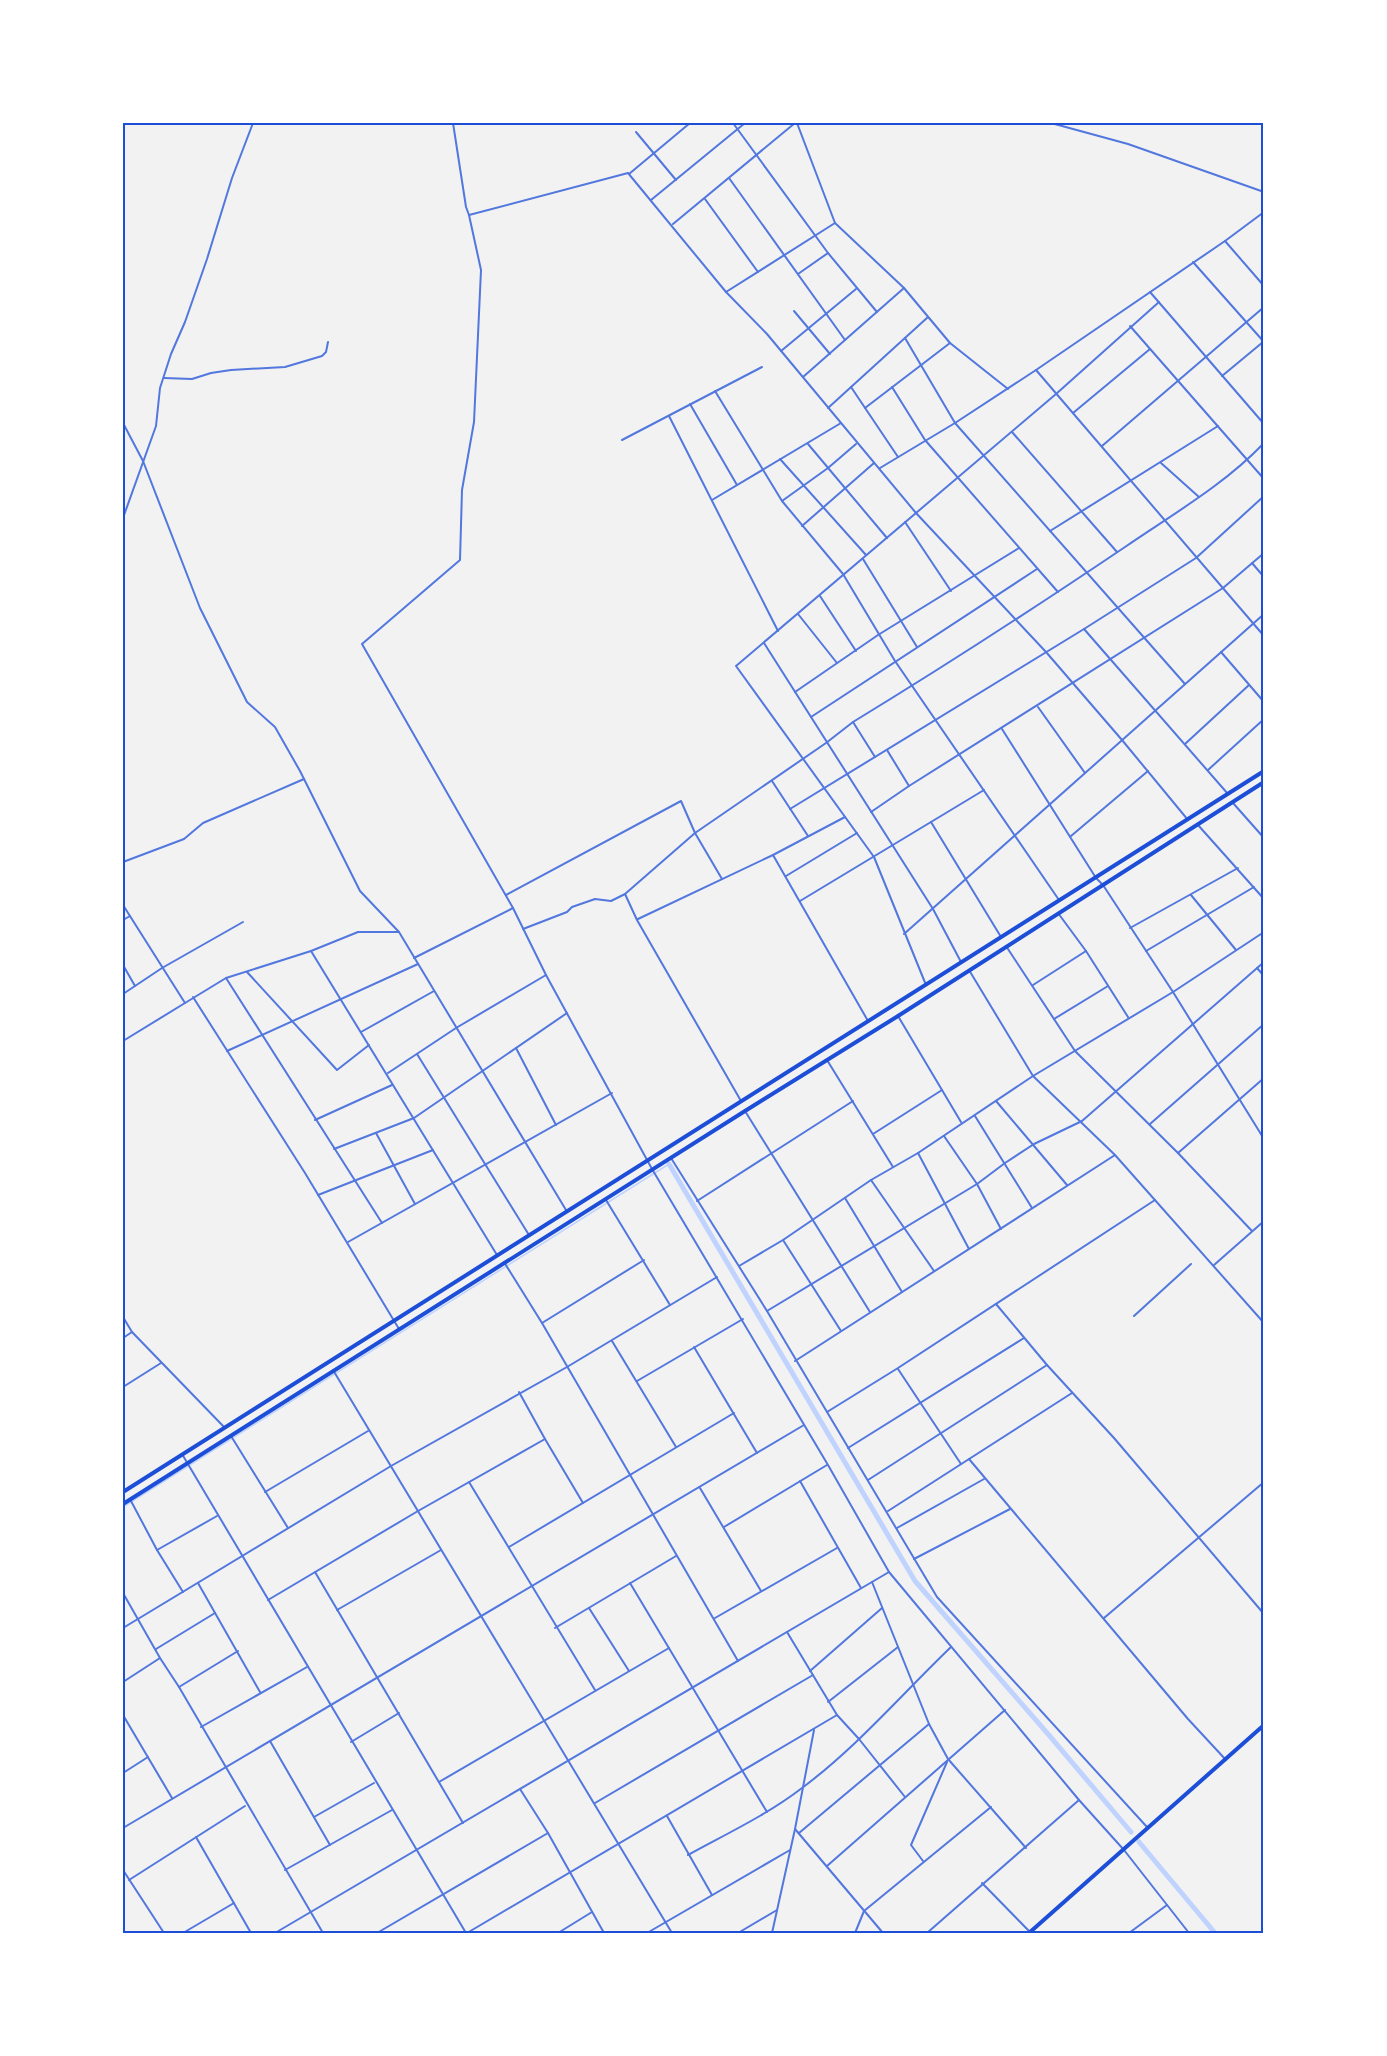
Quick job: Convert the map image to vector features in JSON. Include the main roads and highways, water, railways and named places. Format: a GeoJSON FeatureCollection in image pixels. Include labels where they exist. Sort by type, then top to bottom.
{"type":"FeatureCollection","features":[{"type":"Feature","properties":{"kind":"main road"},"geometry":{"type":"LineString","coordinates":[[123,1492],[1264,771]]}},
{"type":"Feature","properties":{"kind":"main road"},"geometry":{"type":"LineString","coordinates":[[123,1504],[898,1016],[1264,782]]}},
{"type":"Feature","properties":{"kind":"main road"},"geometry":{"type":"LineString","coordinates":[[1029,1933],[1264,1725]]}},
{"type":"Feature","properties":{"kind":"waterway"},"geometry":{"type":"LineString","coordinates":[[123,1507],[669,1164]]}},
{"type":"Feature","properties":{"kind":"waterway"},"geometry":{"type":"LineString","coordinates":[[669,1164],[915,1581],[1131,1832]]}},
{"type":"Feature","properties":{"kind":"waterway"},"geometry":{"type":"LineString","coordinates":[[1139,1842],[1215,1933]]}}]}
